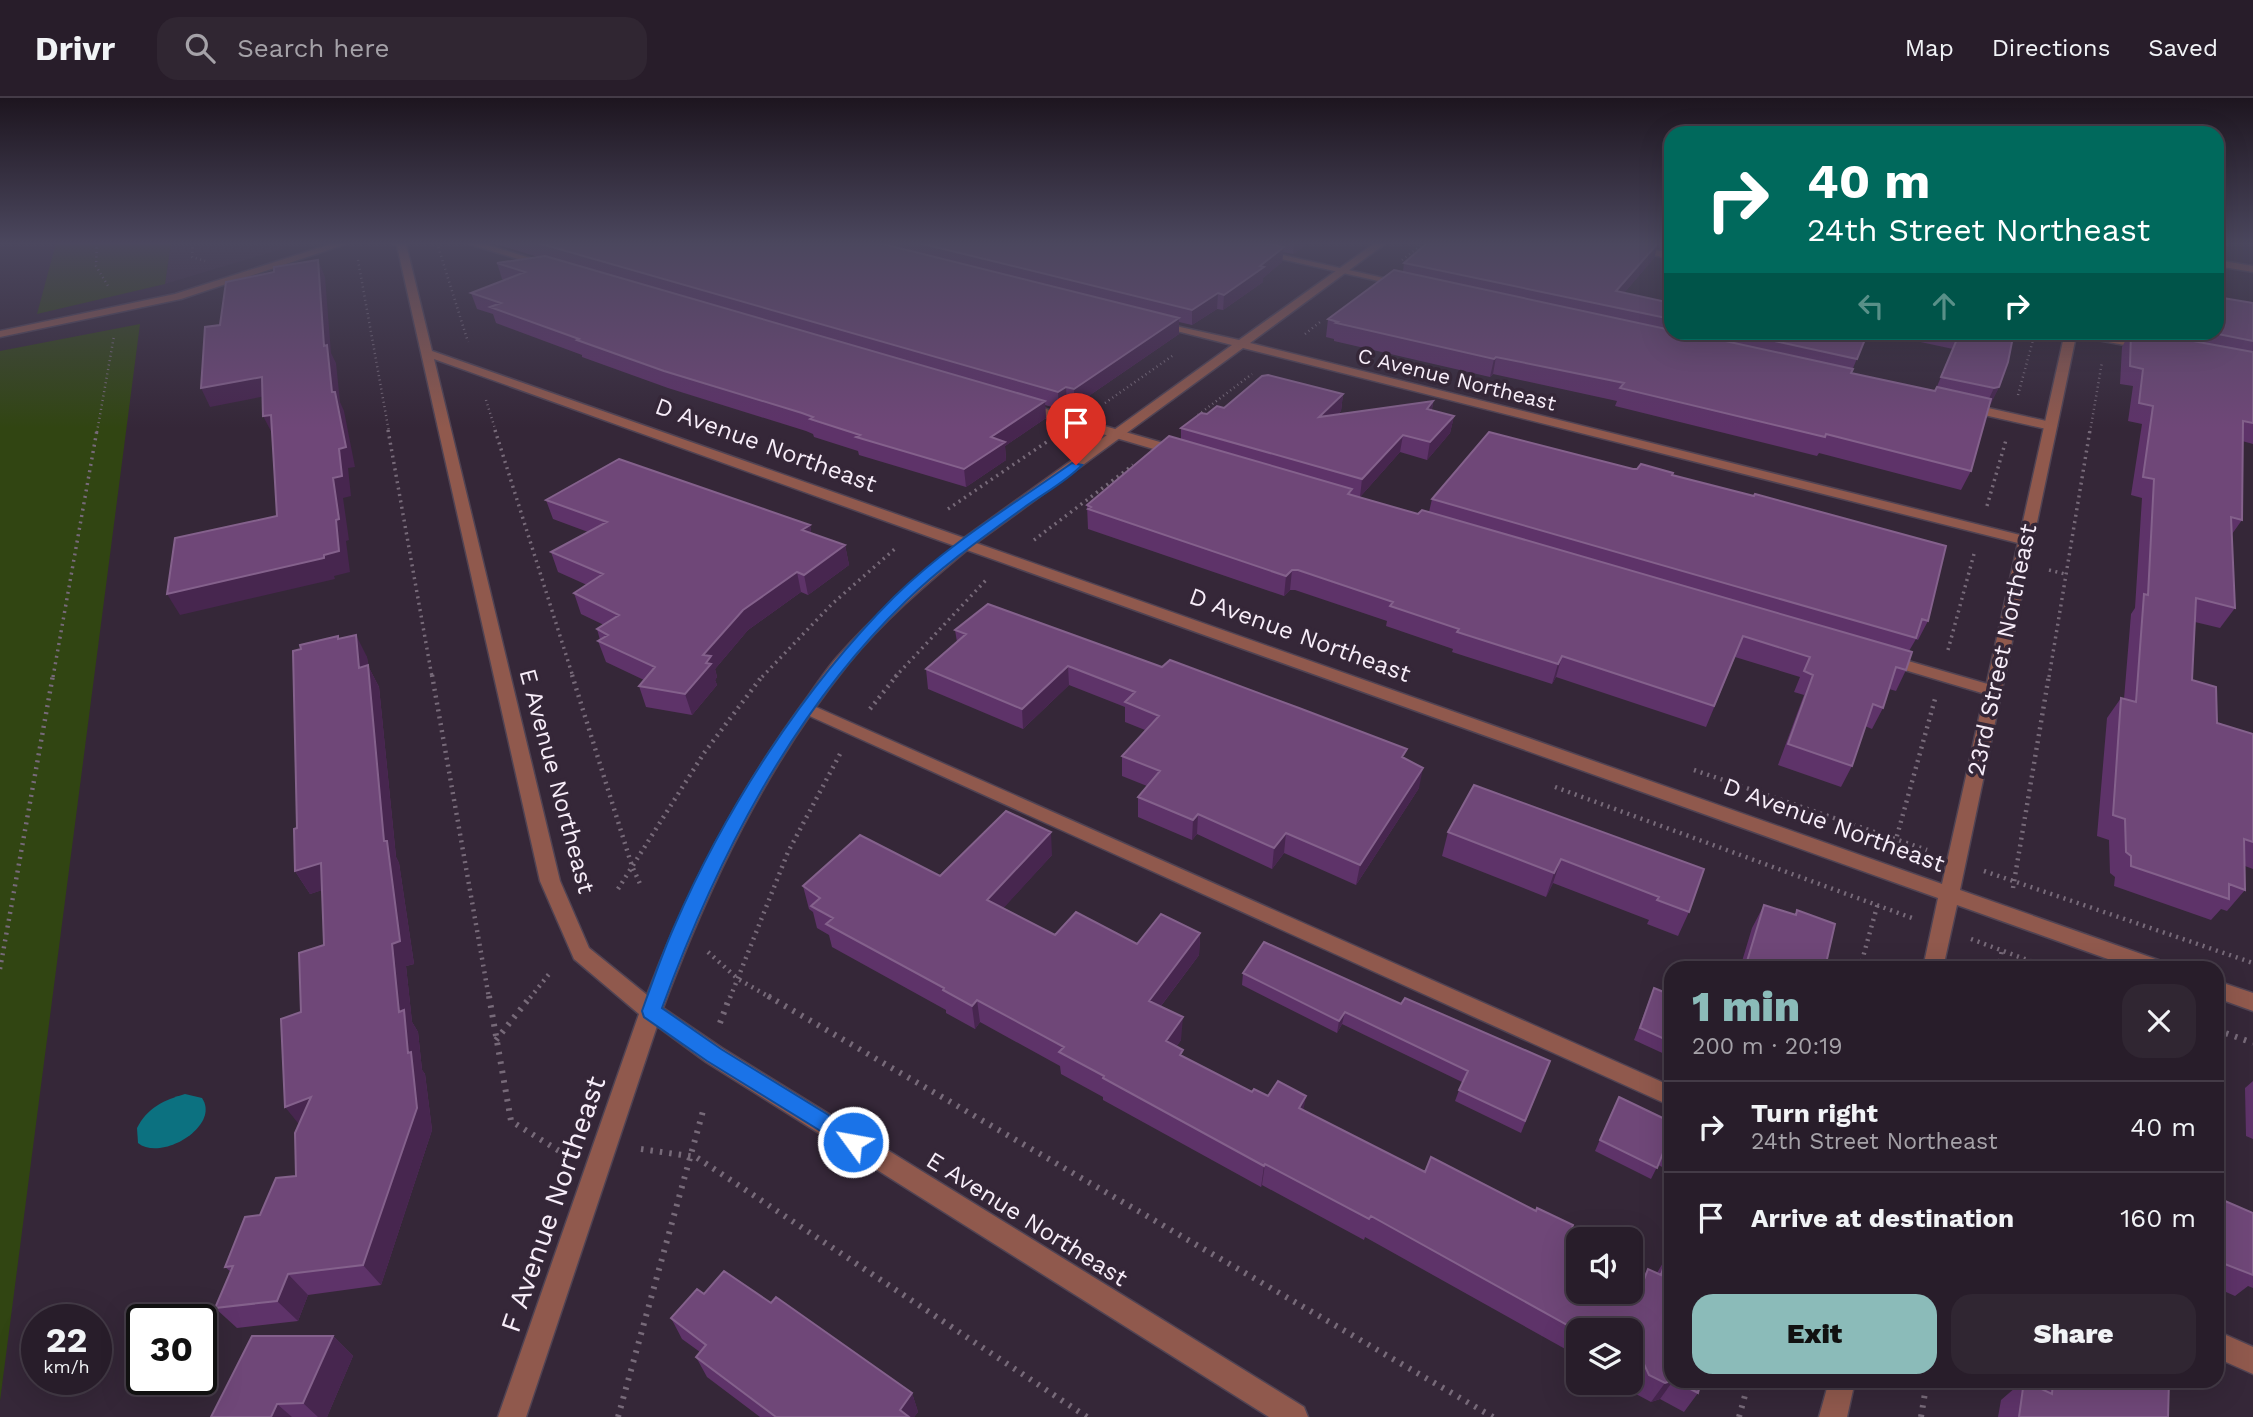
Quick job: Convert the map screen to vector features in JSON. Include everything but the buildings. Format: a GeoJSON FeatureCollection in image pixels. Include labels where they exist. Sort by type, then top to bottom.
{"type":"FeatureCollection","features":[{"type":"Feature","properties":{"kind":"street"},"geometry":{"type":"LineString","coordinates":[[0,334],[141,305]]}},
{"type":"Feature","properties":{"kind":"street","name":"E Avenue Northeast"},"geometry":{"type":"LineString","coordinates":[[415,305],[551,881],[581,953],[651,1011],[714,1055],[1294,1417]]}},
{"type":"Feature","properties":{"kind":"street","name":"F Avenue Northeast"},"geometry":{"type":"LineString","coordinates":[[512,1417],[651,1011],[683,927],[706,878],[772,758],[843,660],[901,598],[965,544],[1296,305]]}},
{"type":"Feature","properties":{"kind":"street","name":"C Avenue Northeast"},"geometry":{"type":"LineString","coordinates":[[1149,321],[2026,541]]}},
{"type":"Feature","properties":{"kind":"street","name":"23rd Street Northeast"},"geometry":{"type":"LineString","coordinates":[[1935,961],[2071,340]]}},
{"type":"Feature","properties":{"kind":"street"},"geometry":{"type":"LineString","coordinates":[[2114,340],[2160,349]]}},
{"type":"Feature","properties":{"kind":"street","name":"D Avenue Northeast"},"geometry":{"type":"LineString","coordinates":[[425,352],[2137,961]]}},
{"type":"Feature","properties":{"kind":"street"},"geometry":{"type":"LineString","coordinates":[[1011,402],[1198,458]]}},
{"type":"Feature","properties":{"kind":"street"},"geometry":{"type":"LineString","coordinates":[[1958,406],[2051,426]]}},
{"type":"Feature","properties":{"kind":"street"},"geometry":{"type":"LineString","coordinates":[[1875,657],[1992,691]]}},
{"type":"Feature","properties":{"kind":"street"},"geometry":{"type":"LineString","coordinates":[[809,709],[1664,1093]]}},
{"type":"Feature","properties":{"kind":"street"},"geometry":{"type":"LineString","coordinates":[[2224,992],[2253,1002]]}},
{"type":"Feature","properties":{"kind":"street"},"geometry":{"type":"LineString","coordinates":[[2224,1347],[2253,1361]]}},
{"type":"Feature","properties":{"kind":"street"},"geometry":{"type":"LineString","coordinates":[[1833,1417],[1840,1388]]}},
{"type":"Feature","properties":{"kind":"path"},"geometry":{"type":"LineString","coordinates":[[366,305],[511,1121],[564,1154]]}},
{"type":"Feature","properties":{"kind":"path"},"geometry":{"type":"LineString","coordinates":[[457,305],[470,347]]}},
{"type":"Feature","properties":{"kind":"path"},"geometry":{"type":"LineString","coordinates":[[0,969],[116,326]]}},
{"type":"Feature","properties":{"kind":"path"},"geometry":{"type":"LineString","coordinates":[[2033,340],[2043,342]]}},
{"type":"Feature","properties":{"kind":"path"},"geometry":{"type":"LineString","coordinates":[[2012,899],[2104,354]]}},
{"type":"Feature","properties":{"kind":"path"},"geometry":{"type":"LineString","coordinates":[[485,395],[632,866],[641,886]]}},
{"type":"Feature","properties":{"kind":"path"},"geometry":{"type":"LineString","coordinates":[[618,889],[654,827],[734,710],[806,628],[898,547]]}},
{"type":"Feature","properties":{"kind":"path"},"geometry":{"type":"LineString","coordinates":[[2041,568],[2065,574]]}},
{"type":"Feature","properties":{"kind":"path"},"geometry":{"type":"LineString","coordinates":[[720,1024],[766,902],[808,809],[856,730],[909,660],[988,579]]}},
{"type":"Feature","properties":{"kind":"path"},"geometry":{"type":"LineString","coordinates":[[1983,871],[2253,963]]}},
{"type":"Feature","properties":{"kind":"path"},"geometry":{"type":"LineString","coordinates":[[1862,961],[1880,895]]}},
{"type":"Feature","properties":{"kind":"path"},"geometry":{"type":"LineString","coordinates":[[1965,937],[2030,961]]}},
{"type":"Feature","properties":{"kind":"path"},"geometry":{"type":"LineString","coordinates":[[1999,961],[2003,942]]}},
{"type":"Feature","properties":{"kind":"path"},"geometry":{"type":"LineString","coordinates":[[702,947],[738,979],[1493,1417]]}},
{"type":"Feature","properties":{"kind":"path"},"geometry":{"type":"LineString","coordinates":[[496,1040],[550,974]]}},
{"type":"Feature","properties":{"kind":"path"},"geometry":{"type":"LineString","coordinates":[[2224,1033],[2253,1043]]}},
{"type":"Feature","properties":{"kind":"path"},"geometry":{"type":"LineString","coordinates":[[618,1417],[704,1111]]}},
{"type":"Feature","properties":{"kind":"path"},"geometry":{"type":"LineString","coordinates":[[641,1149],[691,1156],[708,1165],[1087,1417]]}},
{"type":"Feature","properties":{"kind":"path"},"geometry":{"type":"LineString","coordinates":[[1739,1417],[1747,1388]]}},
{"type":"Feature","properties":{"kind":"path"},"geometry":{"type":"LineString","coordinates":[[1921,1417],[1926,1388]]}},
{"type":"Feature","properties":{"kind":"green space"},"geometry":{"type":"Polygon","coordinates":[[[40,305],[77,305],[37,314],[40,305]]]}},
{"type":"Feature","properties":{"kind":"green space"},"geometry":{"type":"Polygon","coordinates":[[[140,324],[0,1401],[0,351],[140,324]]]}},
{"type":"Feature","properties":{"kind":"water"},"geometry":{"type":"Polygon","coordinates":[[[185,1094],[202,1098],[206,1109],[196,1130],[186,1138],[160,1148],[148,1148],[138,1143],[137,1128],[146,1115],[163,1102],[185,1094]]]}},
{"type":"Feature","properties":{"kind":"route"},"geometry":{"type":"LineString","coordinates":[[853,1142],[714,1055],[651,1011],[683,927],[706,878],[772,758],[843,660],[901,598],[965,544],[1076,465]]}}]}
